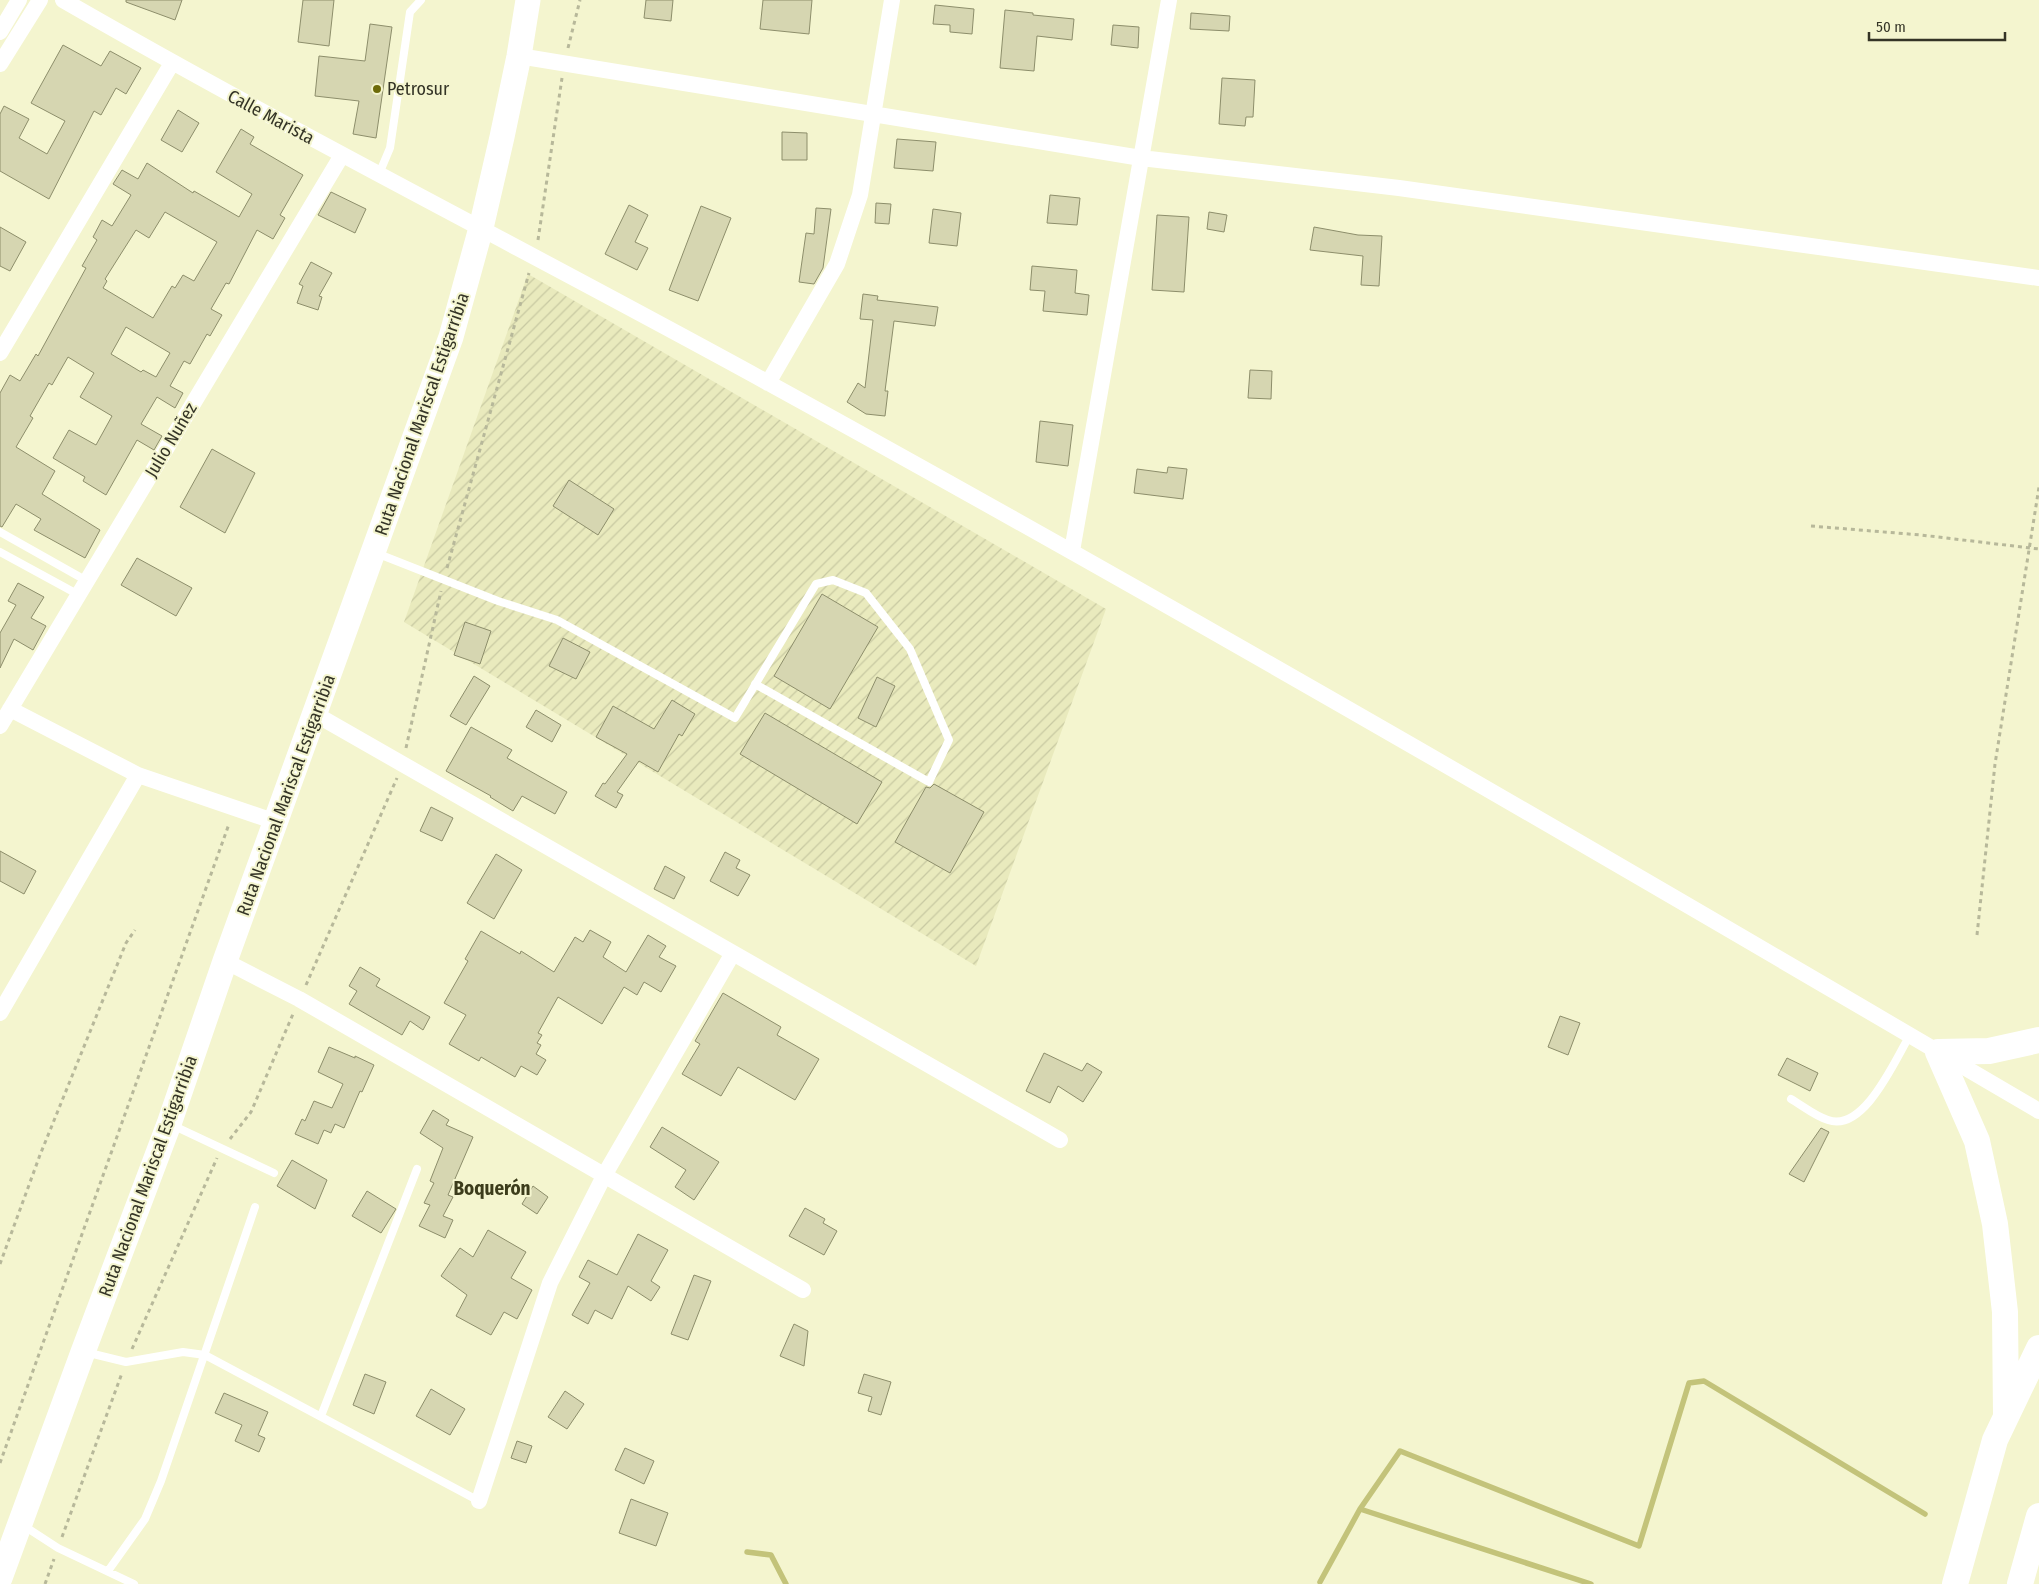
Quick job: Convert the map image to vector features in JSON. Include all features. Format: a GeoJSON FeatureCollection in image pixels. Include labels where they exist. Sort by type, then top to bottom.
{"type":"FeatureCollection","features":[{"type":"Feature","properties":{"kind":"highway"},"geometry":{"type":"LineString","coordinates":[[2006,1416],[2005,1312],[1995,1224],[1977,1141],[1938,1052],[1989,1051],[2039,1040]]}},
{"type":"Feature","properties":{"kind":"highway"},"geometry":{"type":"LineString","coordinates":[[1955,1584],[1995,1440],[2039,1348]]}},
{"type":"Feature","properties":{"kind":"highway"},"geometry":{"type":"LineString","coordinates":[[2020,1584],[2039,1516]]}},
{"type":"Feature","properties":{"kind":"main road","name":"Ruta Nacional Mariscal Estigarribia"},"geometry":{"type":"LineString","coordinates":[[0,1578],[169,1124],[225,961],[451,337],[481,228],[519,56],[528,0]]}},
{"type":"Feature","properties":{"kind":"street"},"geometry":{"type":"LineString","coordinates":[[0,32],[18,0]]}},
{"type":"Feature","properties":{"kind":"street"},"geometry":{"type":"LineString","coordinates":[[0,64],[40,0]]}},
{"type":"Feature","properties":{"kind":"street","name":"Calle Marista"},"geometry":{"type":"LineString","coordinates":[[63,0],[172,63],[534,256],[1072,551],[2039,1111]]}},
{"type":"Feature","properties":{"kind":"street"},"geometry":{"type":"LineString","coordinates":[[768,383],[837,264],[860,195],[892,0]]}},
{"type":"Feature","properties":{"kind":"street"},"geometry":{"type":"LineString","coordinates":[[1072,551],[1169,0]]}},
{"type":"Feature","properties":{"kind":"street"},"geometry":{"type":"LineString","coordinates":[[519,56],[1141,158],[1400,188],[2039,278]]}},
{"type":"Feature","properties":{"kind":"street"},"geometry":{"type":"LineString","coordinates":[[0,353],[172,63]]}},
{"type":"Feature","properties":{"kind":"street","name":"Julio Nuñez"},"geometry":{"type":"LineString","coordinates":[[0,726],[342,155]]}},
{"type":"Feature","properties":{"kind":"street"},"geometry":{"type":"LineString","coordinates":[[10,709],[138,774],[276,822]]}},
{"type":"Feature","properties":{"kind":"street"},"geometry":{"type":"LineString","coordinates":[[315,714],[1060,1140]]}},
{"type":"Feature","properties":{"kind":"street"},"geometry":{"type":"LineString","coordinates":[[0,1013],[138,774]]}},
{"type":"Feature","properties":{"kind":"street"},"geometry":{"type":"LineString","coordinates":[[479,1501],[550,1283],[605,1174],[733,953]]}},
{"type":"Feature","properties":{"kind":"street"},"geometry":{"type":"LineString","coordinates":[[225,961],[299,999],[803,1290]]}},
{"type":"Feature","properties":{"kind":"lane"},"geometry":{"type":"LineString","coordinates":[[380,174],[390,148],[410,12],[421,0]]}},
{"type":"Feature","properties":{"kind":"lane"},"geometry":{"type":"LineString","coordinates":[[0,532],[83,588]]}},
{"type":"Feature","properties":{"kind":"lane"},"geometry":{"type":"LineString","coordinates":[[0,552],[83,588]]}},
{"type":"Feature","properties":{"kind":"lane"},"geometry":{"type":"LineString","coordinates":[[374,552],[498,601],[557,620],[734,718],[816,584],[833,580],[866,593],[910,649],[949,740],[929,782],[755,684]]}},
{"type":"Feature","properties":{"kind":"lane"},"geometry":{"type":"LineString","coordinates":[[1791,1099],[1828,1120],[1842,1122],[1853,1118],[1870,1103],[1910,1035]]}},
{"type":"Feature","properties":{"kind":"lane"},"geometry":{"type":"LineString","coordinates":[[169,1124],[274,1173]]}},
{"type":"Feature","properties":{"kind":"lane"},"geometry":{"type":"LineString","coordinates":[[321,1416],[417,1169]]}},
{"type":"Feature","properties":{"kind":"lane"},"geometry":{"type":"LineString","coordinates":[[108,1571],[145,1519],[161,1481],[255,1207]]}},
{"type":"Feature","properties":{"kind":"lane"},"geometry":{"type":"LineString","coordinates":[[83,1352],[126,1362],[183,1352],[205,1355],[479,1501]]}},
{"type":"Feature","properties":{"kind":"lane"},"geometry":{"type":"LineString","coordinates":[[20,1524],[58,1548],[134,1584]]}},
{"type":"Feature","properties":{"kind":"path"},"geometry":{"type":"LineString","coordinates":[[45,1584],[126,1362],[221,1149],[252,1112],[299,999],[402,765],[444,580],[534,256],[564,64],[580,0]]}},
{"type":"Feature","properties":{"kind":"path"},"geometry":{"type":"LineString","coordinates":[[1977,935],[1995,764],[2039,487]]}},
{"type":"Feature","properties":{"kind":"path"},"geometry":{"type":"LineString","coordinates":[[1811,526],[1921,535],[2039,549]]}},
{"type":"Feature","properties":{"kind":"path"},"geometry":{"type":"LineString","coordinates":[[0,1463],[235,808]]}},
{"type":"Feature","properties":{"kind":"path"},"geometry":{"type":"LineString","coordinates":[[0,1264],[40,1155],[126,943],[135,930]]}},
{"type":"Feature","properties":{"kind":"shaded area"},"geometry":{"type":"Polygon","coordinates":[[[528,274],[1106,609],[976,966],[404,622],[528,274]]]}},
{"type":"Feature","properties":{"kind":"building"},"geometry":{"type":"Polygon","coordinates":[[[126,0],[182,0],[175,20],[126,2],[126,0]]]}},
{"type":"Feature","properties":{"kind":"building"},"geometry":{"type":"Polygon","coordinates":[[[303,0],[334,0],[329,46],[298,42],[303,0]]]}},
{"type":"Feature","properties":{"kind":"building"},"geometry":{"type":"Polygon","coordinates":[[[646,0],[673,0],[671,21],[644,18],[646,0]]]}},
{"type":"Feature","properties":{"kind":"building"},"geometry":{"type":"Polygon","coordinates":[[[763,0],[812,0],[809,34],[760,29],[763,0]]]}},
{"type":"Feature","properties":{"kind":"building"},"geometry":{"type":"Polygon","coordinates":[[[935,5],[974,9],[972,34],[950,32],[950,25],[933,24],[935,5]]]}},
{"type":"Feature","properties":{"kind":"building"},"geometry":{"type":"Polygon","coordinates":[[[1005,10],[1074,19],[1072,40],[1037,36],[1034,71],[1000,68],[1005,10]]]}},
{"type":"Feature","properties":{"kind":"building"},"geometry":{"type":"Polygon","coordinates":[[[1191,13],[1230,16],[1229,31],[1190,29],[1191,13]]]}},
{"type":"Feature","properties":{"kind":"building"},"geometry":{"type":"Polygon","coordinates":[[[370,24],[392,27],[376,138],[353,134],[359,101],[315,96],[319,56],[365,61],[370,24]]]}},
{"type":"Feature","properties":{"kind":"building"},"geometry":{"type":"Polygon","coordinates":[[[1113,25],[1139,27],[1138,48],[1111,45],[1113,25]]]}},
{"type":"Feature","properties":{"kind":"building"},"geometry":{"type":"Polygon","coordinates":[[[63,45],[101,66],[110,51],[141,68],[126,94],[116,88],[101,115],[94,111],[49,199],[0,171],[0,114],[4,106],[29,119],[19,138],[47,154],[65,121],[31,103],[63,45]]]}},
{"type":"Feature","properties":{"kind":"building"},"geometry":{"type":"Polygon","coordinates":[[[1222,78],[1255,80],[1253,117],[1246,117],[1245,126],[1219,124],[1222,78]]]}},
{"type":"Feature","properties":{"kind":"building"},"geometry":{"type":"Polygon","coordinates":[[[178,110],[199,123],[182,152],[161,140],[178,110]]]}},
{"type":"Feature","properties":{"kind":"building"},"geometry":{"type":"Polygon","coordinates":[[[241,129],[254,137],[250,144],[303,175],[280,215],[285,218],[273,239],[257,230],[229,284],[226,283],[211,309],[222,315],[210,336],[207,334],[190,364],[184,361],[170,386],[183,393],[175,408],[157,397],[141,424],[162,436],[154,450],[137,440],[106,495],[83,481],[85,477],[53,458],[69,430],[96,445],[112,416],[80,397],[94,373],[68,357],[52,385],[49,383],[30,416],[33,418],[16,447],[55,471],[42,494],[100,530],[85,558],[34,530],[41,519],[16,504],[2,527],[0,526],[0,393],[10,375],[20,381],[36,354],[38,356],[86,268],[82,266],[97,240],[93,237],[102,220],[112,226],[131,195],[113,184],[122,170],[138,179],[147,163],[193,193],[194,191],[239,217],[252,194],[216,172],[241,129]],[[165,212],[149,238],[136,230],[105,279],[107,281],[103,288],[153,318],[172,286],[175,288],[183,275],[194,281],[217,242],[165,212]],[[126,327],[111,354],[141,372],[143,370],[156,377],[170,353],[126,327]]]}},
{"type":"Feature","properties":{"kind":"building"},"geometry":{"type":"Polygon","coordinates":[[[782,132],[807,133],[807,160],[782,160],[782,132]]]}},
{"type":"Feature","properties":{"kind":"building"},"geometry":{"type":"Polygon","coordinates":[[[897,139],[936,142],[933,171],[894,168],[897,139]]]}},
{"type":"Feature","properties":{"kind":"building"},"geometry":{"type":"Polygon","coordinates":[[[331,192],[366,209],[355,233],[318,215],[331,192]]]}},
{"type":"Feature","properties":{"kind":"building"},"geometry":{"type":"Polygon","coordinates":[[[1050,195],[1080,198],[1077,225],[1047,223],[1050,195]]]}},
{"type":"Feature","properties":{"kind":"building"},"geometry":{"type":"Polygon","coordinates":[[[876,203],[891,204],[889,224],[875,223],[876,203]]]}},
{"type":"Feature","properties":{"kind":"building"},"geometry":{"type":"Polygon","coordinates":[[[629,205],[648,215],[635,242],[648,248],[637,270],[605,254],[629,205]]]}},
{"type":"Feature","properties":{"kind":"building"},"geometry":{"type":"Polygon","coordinates":[[[701,206],[731,218],[698,301],[669,290],[701,206]]]}},
{"type":"Feature","properties":{"kind":"building"},"geometry":{"type":"Polygon","coordinates":[[[816,208],[831,209],[823,268],[814,284],[799,282],[806,233],[814,234],[816,208]]]}},
{"type":"Feature","properties":{"kind":"building"},"geometry":{"type":"Polygon","coordinates":[[[933,209],[961,213],[957,246],[929,243],[933,209]]]}},
{"type":"Feature","properties":{"kind":"building"},"geometry":{"type":"Polygon","coordinates":[[[1209,212],[1227,215],[1224,232],[1207,229],[1209,212]]]}},
{"type":"Feature","properties":{"kind":"building"},"geometry":{"type":"Polygon","coordinates":[[[1157,215],[1189,217],[1184,292],[1152,290],[1157,215]]]}},
{"type":"Feature","properties":{"kind":"building"},"geometry":{"type":"Polygon","coordinates":[[[0,227],[26,242],[10,271],[0,266],[0,227]]]}},
{"type":"Feature","properties":{"kind":"building"},"geometry":{"type":"Polygon","coordinates":[[[1314,227],[1358,235],[1382,236],[1379,286],[1361,285],[1363,256],[1310,250],[1314,227]]]}},
{"type":"Feature","properties":{"kind":"building"},"geometry":{"type":"Polygon","coordinates":[[[311,262],[332,273],[319,296],[322,297],[318,310],[297,303],[303,286],[299,284],[311,262]]]}},
{"type":"Feature","properties":{"kind":"building"},"geometry":{"type":"Polygon","coordinates":[[[1032,266],[1077,270],[1075,293],[1089,295],[1087,315],[1043,311],[1045,291],[1030,290],[1032,266]]]}},
{"type":"Feature","properties":{"kind":"building"},"geometry":{"type":"Polygon","coordinates":[[[863,294],[878,296],[877,300],[938,307],[935,326],[894,321],[885,391],[888,391],[885,416],[866,414],[847,402],[858,383],[865,388],[873,320],[860,319],[863,294]]]}},
{"type":"Feature","properties":{"kind":"building"},"geometry":{"type":"Polygon","coordinates":[[[1250,370],[1272,371],[1271,399],[1248,398],[1250,370]]]}},
{"type":"Feature","properties":{"kind":"building"},"geometry":{"type":"Polygon","coordinates":[[[1040,421],[1073,425],[1068,466],[1036,462],[1040,421]]]}},
{"type":"Feature","properties":{"kind":"building"},"geometry":{"type":"Polygon","coordinates":[[[212,449],[255,473],[225,533],[180,507],[212,449]]]}},
{"type":"Feature","properties":{"kind":"building"},"geometry":{"type":"Polygon","coordinates":[[[1168,467],[1187,469],[1183,499],[1134,493],[1137,469],[1167,473],[1168,467]]]}},
{"type":"Feature","properties":{"kind":"building"},"geometry":{"type":"Polygon","coordinates":[[[569,480],[614,509],[598,535],[553,506],[569,480]]]}},
{"type":"Feature","properties":{"kind":"building"},"geometry":{"type":"Polygon","coordinates":[[[137,558],[192,588],[176,616],[121,585],[137,558]]]}},
{"type":"Feature","properties":{"kind":"building"},"geometry":{"type":"Polygon","coordinates":[[[18,583],[44,597],[31,618],[46,626],[33,650],[14,639],[0,668],[0,633],[16,605],[8,601],[18,583]]]}},
{"type":"Feature","properties":{"kind":"building"},"geometry":{"type":"Polygon","coordinates":[[[822,594],[878,627],[830,709],[774,676],[822,594]]]}},
{"type":"Feature","properties":{"kind":"building"},"geometry":{"type":"Polygon","coordinates":[[[465,622],[491,631],[480,664],[454,655],[465,622]]]}},
{"type":"Feature","properties":{"kind":"building"},"geometry":{"type":"Polygon","coordinates":[[[563,638],[590,652],[576,679],[549,666],[563,638]]]}},
{"type":"Feature","properties":{"kind":"building"},"geometry":{"type":"Polygon","coordinates":[[[474,676],[490,686],[466,725],[450,716],[474,676]]]}},
{"type":"Feature","properties":{"kind":"building"},"geometry":{"type":"Polygon","coordinates":[[[877,677],[895,686],[876,727],[858,718],[877,677]]]}},
{"type":"Feature","properties":{"kind":"building"},"geometry":{"type":"Polygon","coordinates":[[[672,700],[695,714],[682,736],[679,734],[658,772],[639,761],[617,792],[623,795],[616,808],[595,796],[603,783],[605,784],[627,754],[596,737],[613,706],[654,729],[672,700]]]}},
{"type":"Feature","properties":{"kind":"building"},"geometry":{"type":"Polygon","coordinates":[[[536,710],[561,725],[552,742],[526,727],[536,710]]]}},
{"type":"Feature","properties":{"kind":"building"},"geometry":{"type":"Polygon","coordinates":[[[765,713],[882,782],[857,824],[740,754],[765,713]]]}},
{"type":"Feature","properties":{"kind":"building"},"geometry":{"type":"Polygon","coordinates":[[[471,727],[512,750],[507,758],[567,792],[555,814],[522,796],[513,811],[491,796],[446,771],[471,727]]]}},
{"type":"Feature","properties":{"kind":"building"},"geometry":{"type":"Polygon","coordinates":[[[934,784],[984,812],[950,873],[895,842],[926,787],[930,788],[934,784]]]}},
{"type":"Feature","properties":{"kind":"building"},"geometry":{"type":"Polygon","coordinates":[[[431,807],[453,818],[442,841],[420,831],[431,807]]]}},
{"type":"Feature","properties":{"kind":"building"},"geometry":{"type":"Polygon","coordinates":[[[0,851],[36,871],[24,894],[0,881],[0,851]]]}},
{"type":"Feature","properties":{"kind":"building"},"geometry":{"type":"Polygon","coordinates":[[[725,852],[740,860],[736,868],[750,875],[738,896],[710,881],[725,852]]]}},
{"type":"Feature","properties":{"kind":"building"},"geometry":{"type":"Polygon","coordinates":[[[496,854],[522,870],[494,919],[467,903],[496,854]]]}},
{"type":"Feature","properties":{"kind":"building"},"geometry":{"type":"Polygon","coordinates":[[[665,866],[685,877],[674,899],[654,889],[665,866]]]}},
{"type":"Feature","properties":{"kind":"building"},"geometry":{"type":"Polygon","coordinates":[[[590,930],[611,942],[603,957],[626,972],[648,935],[666,946],[659,957],[676,966],[661,992],[644,982],[637,995],[624,987],[602,1024],[558,997],[538,1033],[542,1035],[537,1043],[541,1045],[536,1054],[546,1060],[537,1075],[521,1066],[515,1077],[481,1057],[479,1061],[449,1044],[466,1015],[444,1003],[468,961],[465,959],[481,931],[520,954],[521,951],[554,972],[575,937],[583,942],[590,930]]]}},
{"type":"Feature","properties":{"kind":"building"},"geometry":{"type":"Polygon","coordinates":[[[360,967],[380,979],[376,986],[430,1017],[423,1030],[410,1021],[402,1035],[349,1004],[357,991],[349,986],[360,967]]]}},
{"type":"Feature","properties":{"kind":"building"},"geometry":{"type":"Polygon","coordinates":[[[723,993],[781,1027],[777,1035],[819,1059],[795,1100],[738,1067],[721,1096],[682,1074],[700,1044],[695,1041],[723,993]]]}},
{"type":"Feature","properties":{"kind":"building"},"geometry":{"type":"Polygon","coordinates":[[[1560,1016],[1580,1023],[1568,1055],[1548,1047],[1560,1016]]]}},
{"type":"Feature","properties":{"kind":"building"},"geometry":{"type":"Polygon","coordinates":[[[329,1047],[374,1065],[344,1128],[335,1124],[331,1133],[324,1130],[318,1144],[295,1134],[302,1119],[305,1121],[314,1101],[332,1108],[343,1084],[318,1072],[329,1047]]]}},
{"type":"Feature","properties":{"kind":"building"},"geometry":{"type":"Polygon","coordinates":[[[1044,1053],[1082,1071],[1087,1063],[1102,1072],[1083,1102],[1058,1086],[1050,1103],[1026,1091],[1044,1053]]]}},
{"type":"Feature","properties":{"kind":"building"},"geometry":{"type":"Polygon","coordinates":[[[1787,1058],[1818,1073],[1810,1091],[1778,1075],[1787,1058]]]}},
{"type":"Feature","properties":{"kind":"building"},"geometry":{"type":"Polygon","coordinates":[[[433,1110],[449,1120],[446,1125],[473,1137],[448,1195],[453,1197],[443,1216],[453,1220],[445,1238],[419,1226],[430,1205],[424,1203],[434,1183],[430,1181],[443,1148],[420,1133],[433,1110]]]}},
{"type":"Feature","properties":{"kind":"building"},"geometry":{"type":"Polygon","coordinates":[[[662,1127],[719,1162],[694,1200],[675,1187],[686,1170],[650,1147],[662,1127]]]}},
{"type":"Feature","properties":{"kind":"building"},"geometry":{"type":"Polygon","coordinates":[[[1821,1128],[1829,1132],[1804,1182],[1789,1174],[1821,1128]]]}},
{"type":"Feature","properties":{"kind":"building"},"geometry":{"type":"Polygon","coordinates":[[[292,1160],[327,1180],[315,1209],[277,1186],[292,1160]]]}},
{"type":"Feature","properties":{"kind":"building"},"geometry":{"type":"Polygon","coordinates":[[[533,1186],[548,1197],[537,1214],[522,1204],[533,1186]]]}},
{"type":"Feature","properties":{"kind":"building"},"geometry":{"type":"Polygon","coordinates":[[[367,1191],[396,1209],[381,1233],[352,1216],[367,1191]]]}},
{"type":"Feature","properties":{"kind":"building"},"geometry":{"type":"Polygon","coordinates":[[[805,1208],[825,1219],[823,1223],[837,1231],[824,1255],[789,1236],[805,1208]]]}},
{"type":"Feature","properties":{"kind":"building"},"geometry":{"type":"Polygon","coordinates":[[[488,1230],[526,1252],[511,1278],[532,1290],[517,1319],[504,1312],[491,1335],[456,1316],[467,1295],[441,1276],[460,1248],[473,1257],[488,1230]]]}},
{"type":"Feature","properties":{"kind":"building"},"geometry":{"type":"Polygon","coordinates":[[[638,1234],[668,1250],[651,1281],[660,1287],[651,1301],[628,1286],[612,1319],[595,1310],[588,1324],[572,1315],[590,1283],[579,1277],[588,1260],[617,1275],[638,1234]]]}},
{"type":"Feature","properties":{"kind":"building"},"geometry":{"type":"Polygon","coordinates":[[[694,1275],[711,1281],[688,1340],[671,1334],[694,1275]]]}},
{"type":"Feature","properties":{"kind":"building"},"geometry":{"type":"Polygon","coordinates":[[[794,1324],[808,1331],[804,1366],[780,1356],[794,1324]]]}},
{"type":"Feature","properties":{"kind":"building"},"geometry":{"type":"Polygon","coordinates":[[[365,1374],[386,1382],[374,1414],[353,1405],[365,1374]]]}},
{"type":"Feature","properties":{"kind":"building"},"geometry":{"type":"Polygon","coordinates":[[[864,1374],[891,1382],[881,1415],[868,1411],[872,1397],[858,1393],[864,1374]]]}},
{"type":"Feature","properties":{"kind":"building"},"geometry":{"type":"Polygon","coordinates":[[[431,1389],[465,1409],[450,1435],[416,1416],[431,1389]]]}},
{"type":"Feature","properties":{"kind":"building"},"geometry":{"type":"Polygon","coordinates":[[[565,1391],[584,1404],[567,1429],[548,1417],[565,1391]]]}},
{"type":"Feature","properties":{"kind":"building"},"geometry":{"type":"Polygon","coordinates":[[[224,1393],[268,1412],[258,1435],[265,1438],[259,1452],[235,1441],[242,1425],[215,1413],[224,1393]]]}},
{"type":"Feature","properties":{"kind":"building"},"geometry":{"type":"Polygon","coordinates":[[[517,1441],[532,1446],[526,1463],[511,1458],[517,1441]]]}},
{"type":"Feature","properties":{"kind":"building"},"geometry":{"type":"Polygon","coordinates":[[[625,1448],[654,1461],[644,1484],[615,1470],[625,1448]]]}},
{"type":"Feature","properties":{"kind":"building"},"geometry":{"type":"Polygon","coordinates":[[[631,1499],[668,1513],[656,1546],[619,1533],[631,1499]]]}},
{"type":"Feature","properties":{"kind":"waterway"},"geometry":{"type":"LineString","coordinates":[[1320,1582],[1360,1509],[1400,1451],[1639,1546],[1689,1383],[1704,1381],[1925,1514]]}},
{"type":"Feature","properties":{"kind":"waterway"},"geometry":{"type":"LineString","coordinates":[[1360,1509],[1591,1584]]}},
{"type":"Feature","properties":{"kind":"waterway"},"geometry":{"type":"LineString","coordinates":[[747,1552],[771,1555],[786,1584]]}},
{"type":"Feature","properties":{"kind":"place","name":"Petrosur"},"geometry":{"type":"Point","coordinates":[377,89]}},
{"type":"Feature","properties":{"kind":"district","name":"Boquerón"},"geometry":{"type":"Point","coordinates":[492,1188]}}]}
